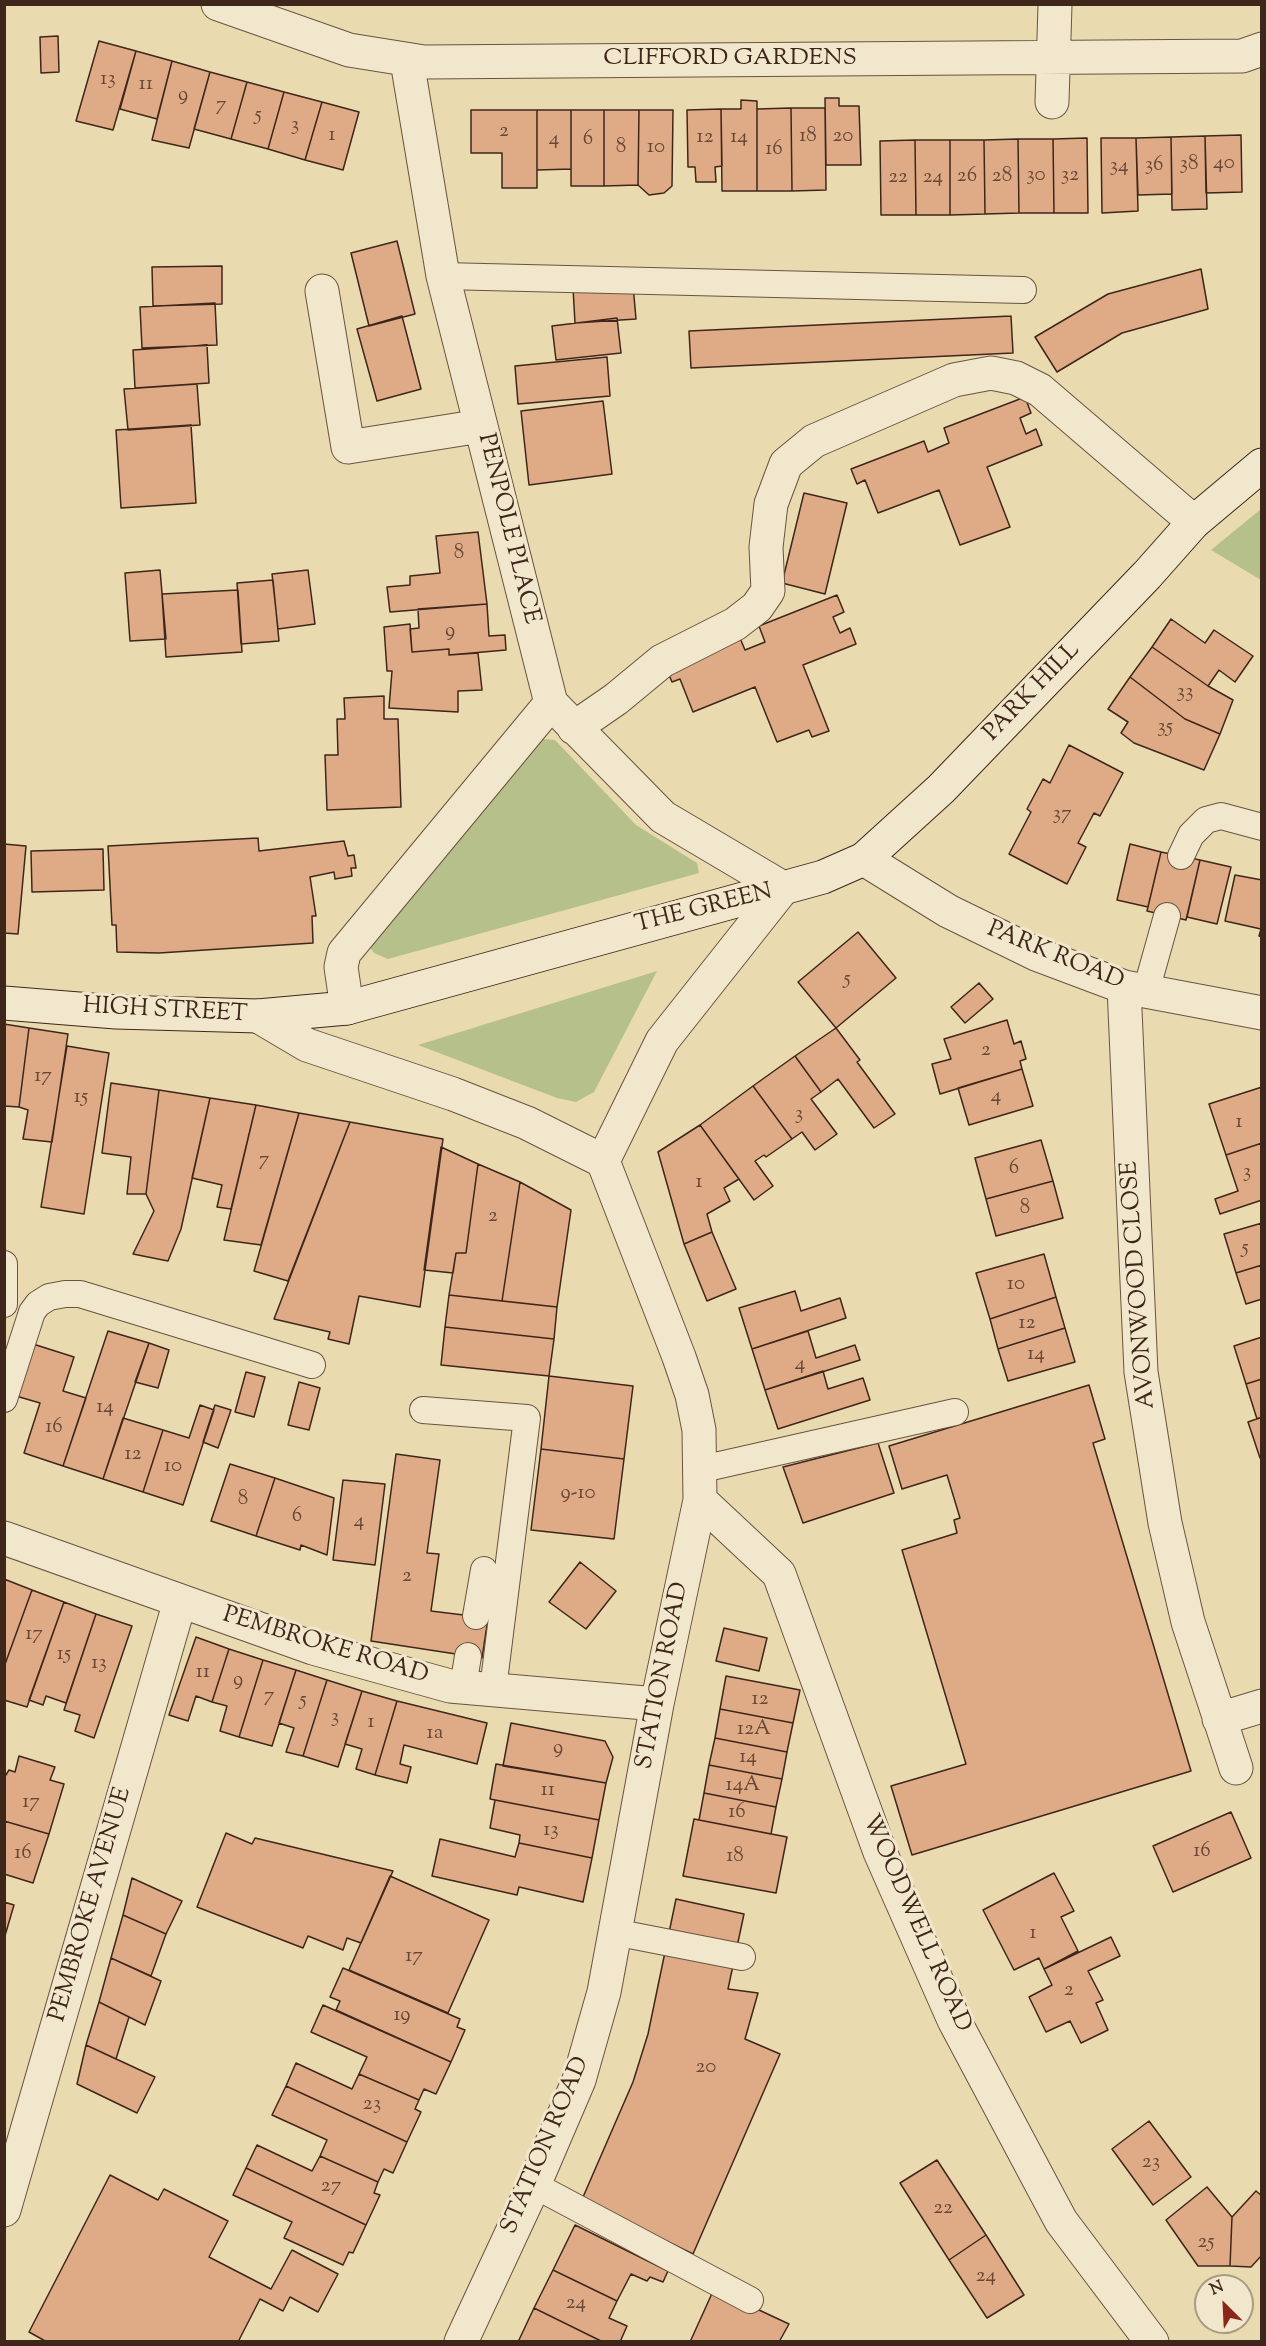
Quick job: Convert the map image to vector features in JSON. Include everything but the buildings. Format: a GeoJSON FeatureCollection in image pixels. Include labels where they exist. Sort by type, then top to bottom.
{"type":"FeatureCollection","features":[{"type":"Feature","properties":{"kind":"street","name":"CLIFFORD GARDENS"},"geometry":{"type":"LineString","coordinates":[[218,4],[349,50],[407,61],[1242,56],[1262,49]]}},
{"type":"Feature","properties":{"kind":"street"},"geometry":{"type":"LineString","coordinates":[[1052,102],[1055,5]]}},
{"type":"Feature","properties":{"kind":"street","name":"PENPOLE PLACE"},"geometry":{"type":"LineString","coordinates":[[407,61],[443,276],[551,704],[663,817],[783,888]]}},
{"type":"Feature","properties":{"kind":"street"},"geometry":{"type":"LineString","coordinates":[[322,291],[348,447],[481,426]]}},
{"type":"Feature","properties":{"kind":"street"},"geometry":{"type":"LineString","coordinates":[[574,728],[616,699],[662,661],[735,624],[757,607],[768,591],[766,547],[771,504],[786,464],[814,441],[954,380],[992,373],[1016,378],[1040,390],[1194,522]]}},
{"type":"Feature","properties":{"kind":"street","name":"PARK HILL"},"geometry":{"type":"LineString","coordinates":[[783,888],[823,877],[864,859],[941,789],[1194,522],[1262,465]]}},
{"type":"Feature","properties":{"kind":"street"},"geometry":{"type":"LineString","coordinates":[[347,1008],[341,967],[344,953],[551,704]]}},
{"type":"Feature","properties":{"kind":"street","name":"PARK ROAD"},"geometry":{"type":"LineString","coordinates":[[864,859],[957,916],[1036,954],[1135,989],[1262,1013]]}},
{"type":"Feature","properties":{"kind":"street","name":"THE GREEN"},"geometry":{"type":"LineString","coordinates":[[258,1016],[347,1008],[783,888]]}},
{"type":"Feature","properties":{"kind":"street","name":"THE GREEN"},"geometry":{"type":"LineString","coordinates":[[603,1161],[662,1041],[783,888]]}},
{"type":"Feature","properties":{"kind":"street","name":"AVONWOOD CLOSE"},"geometry":{"type":"LineString","coordinates":[[1135,989],[1141,1372],[1165,1523],[1188,1622],[1236,1768]]}},
{"type":"Feature","properties":{"kind":"street","name":"HIGH STREET"},"geometry":{"type":"LineString","coordinates":[[4,1003],[116,1012],[258,1016],[306,1045],[453,1094],[527,1123],[603,1161]]}},
{"type":"Feature","properties":{"kind":"street","name":"STATION ROAD"},"geometry":{"type":"LineString","coordinates":[[461,2342],[534,2185],[579,2080],[603,1992],[701,1484],[699,1430],[692,1395],[603,1161]]}},
{"type":"Feature","properties":{"kind":"street","name":"WOODWELL ROAD"},"geometry":{"type":"LineString","coordinates":[[701,1484],[779,1574],[880,1852],[954,2020],[1061,2221],[1152,2342]]}},
{"type":"Feature","properties":{"kind":"street","name":"PEMBROKE ROAD"},"geometry":{"type":"LineString","coordinates":[[4,1538],[313,1648],[450,1686],[657,1704]]}},
{"type":"Feature","properties":{"kind":"street","name":"PEMBROKE AVENUE"},"geometry":{"type":"LineString","coordinates":[[4,2210],[180,1601]]}},
{"type":"Feature","properties":{"kind":"street"},"geometry":{"type":"LineString","coordinates":[[1219,1719],[1262,1706]]}},
{"type":"Feature","properties":{"kind":"lane"},"geometry":{"type":"LineString","coordinates":[[443,276],[1023,290]]}},
{"type":"Feature","properties":{"kind":"lane"},"geometry":{"type":"LineString","coordinates":[[1181,856],[1191,835],[1206,820],[1221,816],[1262,827]]}},
{"type":"Feature","properties":{"kind":"lane"},"geometry":{"type":"LineString","coordinates":[[1135,989],[1167,916]]}},
{"type":"Feature","properties":{"kind":"lane"},"geometry":{"type":"LineString","coordinates":[[4,1264],[4,1304]]}},
{"type":"Feature","properties":{"kind":"lane"},"geometry":{"type":"LineString","coordinates":[[4,1399],[32,1312],[38,1304],[49,1297],[65,1294],[80,1294],[312,1365]]}},
{"type":"Feature","properties":{"kind":"lane"},"geometry":{"type":"LineString","coordinates":[[423,1410],[527,1418],[478,1688]]}},
{"type":"Feature","properties":{"kind":"lane"},"geometry":{"type":"LineString","coordinates":[[701,1484],[955,1412]]}},
{"type":"Feature","properties":{"kind":"lane"},"geometry":{"type":"LineString","coordinates":[[476,1617],[484,1570]]}},
{"type":"Feature","properties":{"kind":"lane"},"geometry":{"type":"LineString","coordinates":[[468,1656],[478,1688]]}},
{"type":"Feature","properties":{"kind":"lane"},"geometry":{"type":"LineString","coordinates":[[614,1932],[742,1957]]}},
{"type":"Feature","properties":{"kind":"lane"},"geometry":{"type":"LineString","coordinates":[[534,2185],[750,2300]]}},
{"type":"Feature","properties":{"kind":"green space"},"geometry":{"type":"Polygon","coordinates":[[[1261,509],[1261,580],[1211,550],[1261,509]]]}},
{"type":"Feature","properties":{"kind":"green space"},"geometry":{"type":"Polygon","coordinates":[[[543,739],[555,740],[636,825],[697,863],[699,873],[388,959],[374,953],[369,946],[533,746],[543,739]]]}},
{"type":"Feature","properties":{"kind":"green space"},"geometry":{"type":"Polygon","coordinates":[[[657,971],[594,1092],[576,1102],[557,1098],[418,1045],[657,971]]]}}]}
